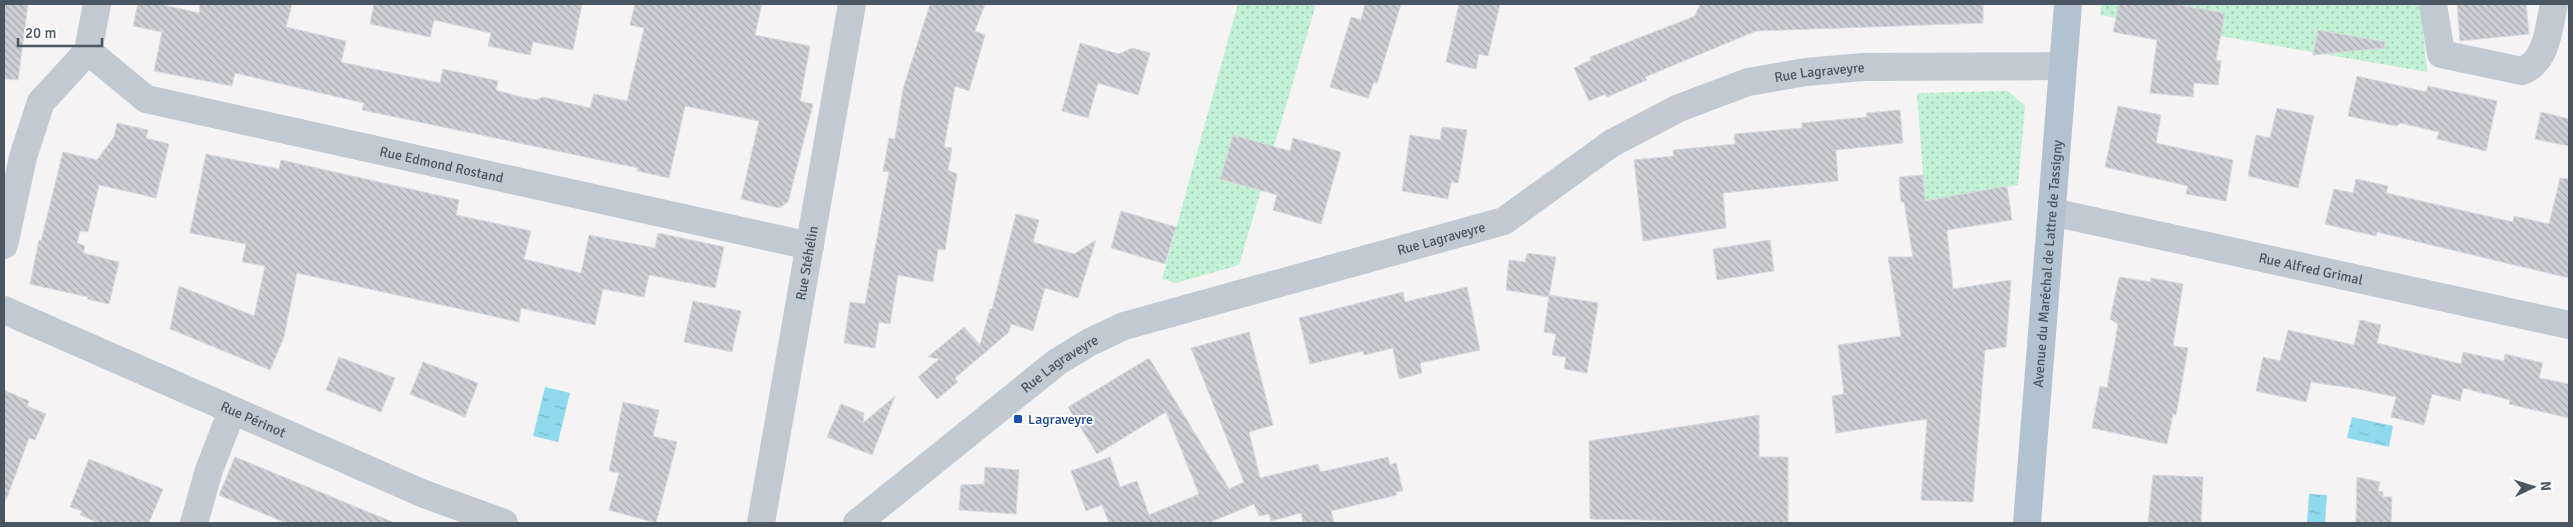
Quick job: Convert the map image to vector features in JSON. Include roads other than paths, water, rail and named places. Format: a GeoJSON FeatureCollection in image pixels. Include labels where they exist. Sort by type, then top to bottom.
{"type":"FeatureCollection","features":[{"type":"Feature","properties":{"kind":"main road","name":"Avenue du Maréchal de Lattre de Tassigny"},"geometry":{"type":"LineString","coordinates":[[2027,523],[2068,4]]}},
{"type":"Feature","properties":{"kind":"street"},"geometry":{"type":"LineString","coordinates":[[4,245],[23,157],[41,102],[88,51],[97,4]]}},
{"type":"Feature","properties":{"kind":"street","name":"Rue Stéhélin"},"geometry":{"type":"LineString","coordinates":[[761,523],[852,4]]}},
{"type":"Feature","properties":{"kind":"street"},"geometry":{"type":"LineString","coordinates":[[2434,4],[2441,54],[2522,70],[2532,67],[2544,49],[2554,4]]}},
{"type":"Feature","properties":{"kind":"street","name":"Rue Edmond Rostand"},"geometry":{"type":"LineString","coordinates":[[88,51],[146,99],[810,246]]}},
{"type":"Feature","properties":{"kind":"street","name":"Rue Lagraveyre"},"geometry":{"type":"LineString","coordinates":[[857,523],[1057,362],[1090,342],[1124,326],[1504,221],[1612,143],[1679,108],[1748,82],[1806,72],[1863,67],[2062,66]]}},
{"type":"Feature","properties":{"kind":"street","name":"Rue Alfred Grimal"},"geometry":{"type":"LineString","coordinates":[[2052,212],[2569,325]]}},
{"type":"Feature","properties":{"kind":"street","name":"Rue Périnot"},"geometry":{"type":"LineString","coordinates":[[4,310],[424,494],[504,523]]}},
{"type":"Feature","properties":{"kind":"street"},"geometry":{"type":"LineString","coordinates":[[194,523],[209,470],[232,411]]}},
{"type":"Feature","properties":{"kind":"water"},"geometry":{"type":"Polygon","coordinates":[[[545,387],[570,393],[558,442],[533,436],[545,387]]]}},
{"type":"Feature","properties":{"kind":"water"},"geometry":{"type":"Polygon","coordinates":[[[2352,417],[2393,426],[2389,447],[2347,438],[2352,417]]]}},
{"type":"Feature","properties":{"kind":"water"},"geometry":{"type":"Polygon","coordinates":[[[2309,494],[2327,495],[2325,523],[2307,523],[2309,494]]]}},
{"type":"Feature","properties":{"kind":"place","name":"Lagraveyre"},"geometry":{"type":"Point","coordinates":[1018,419]}}]}
